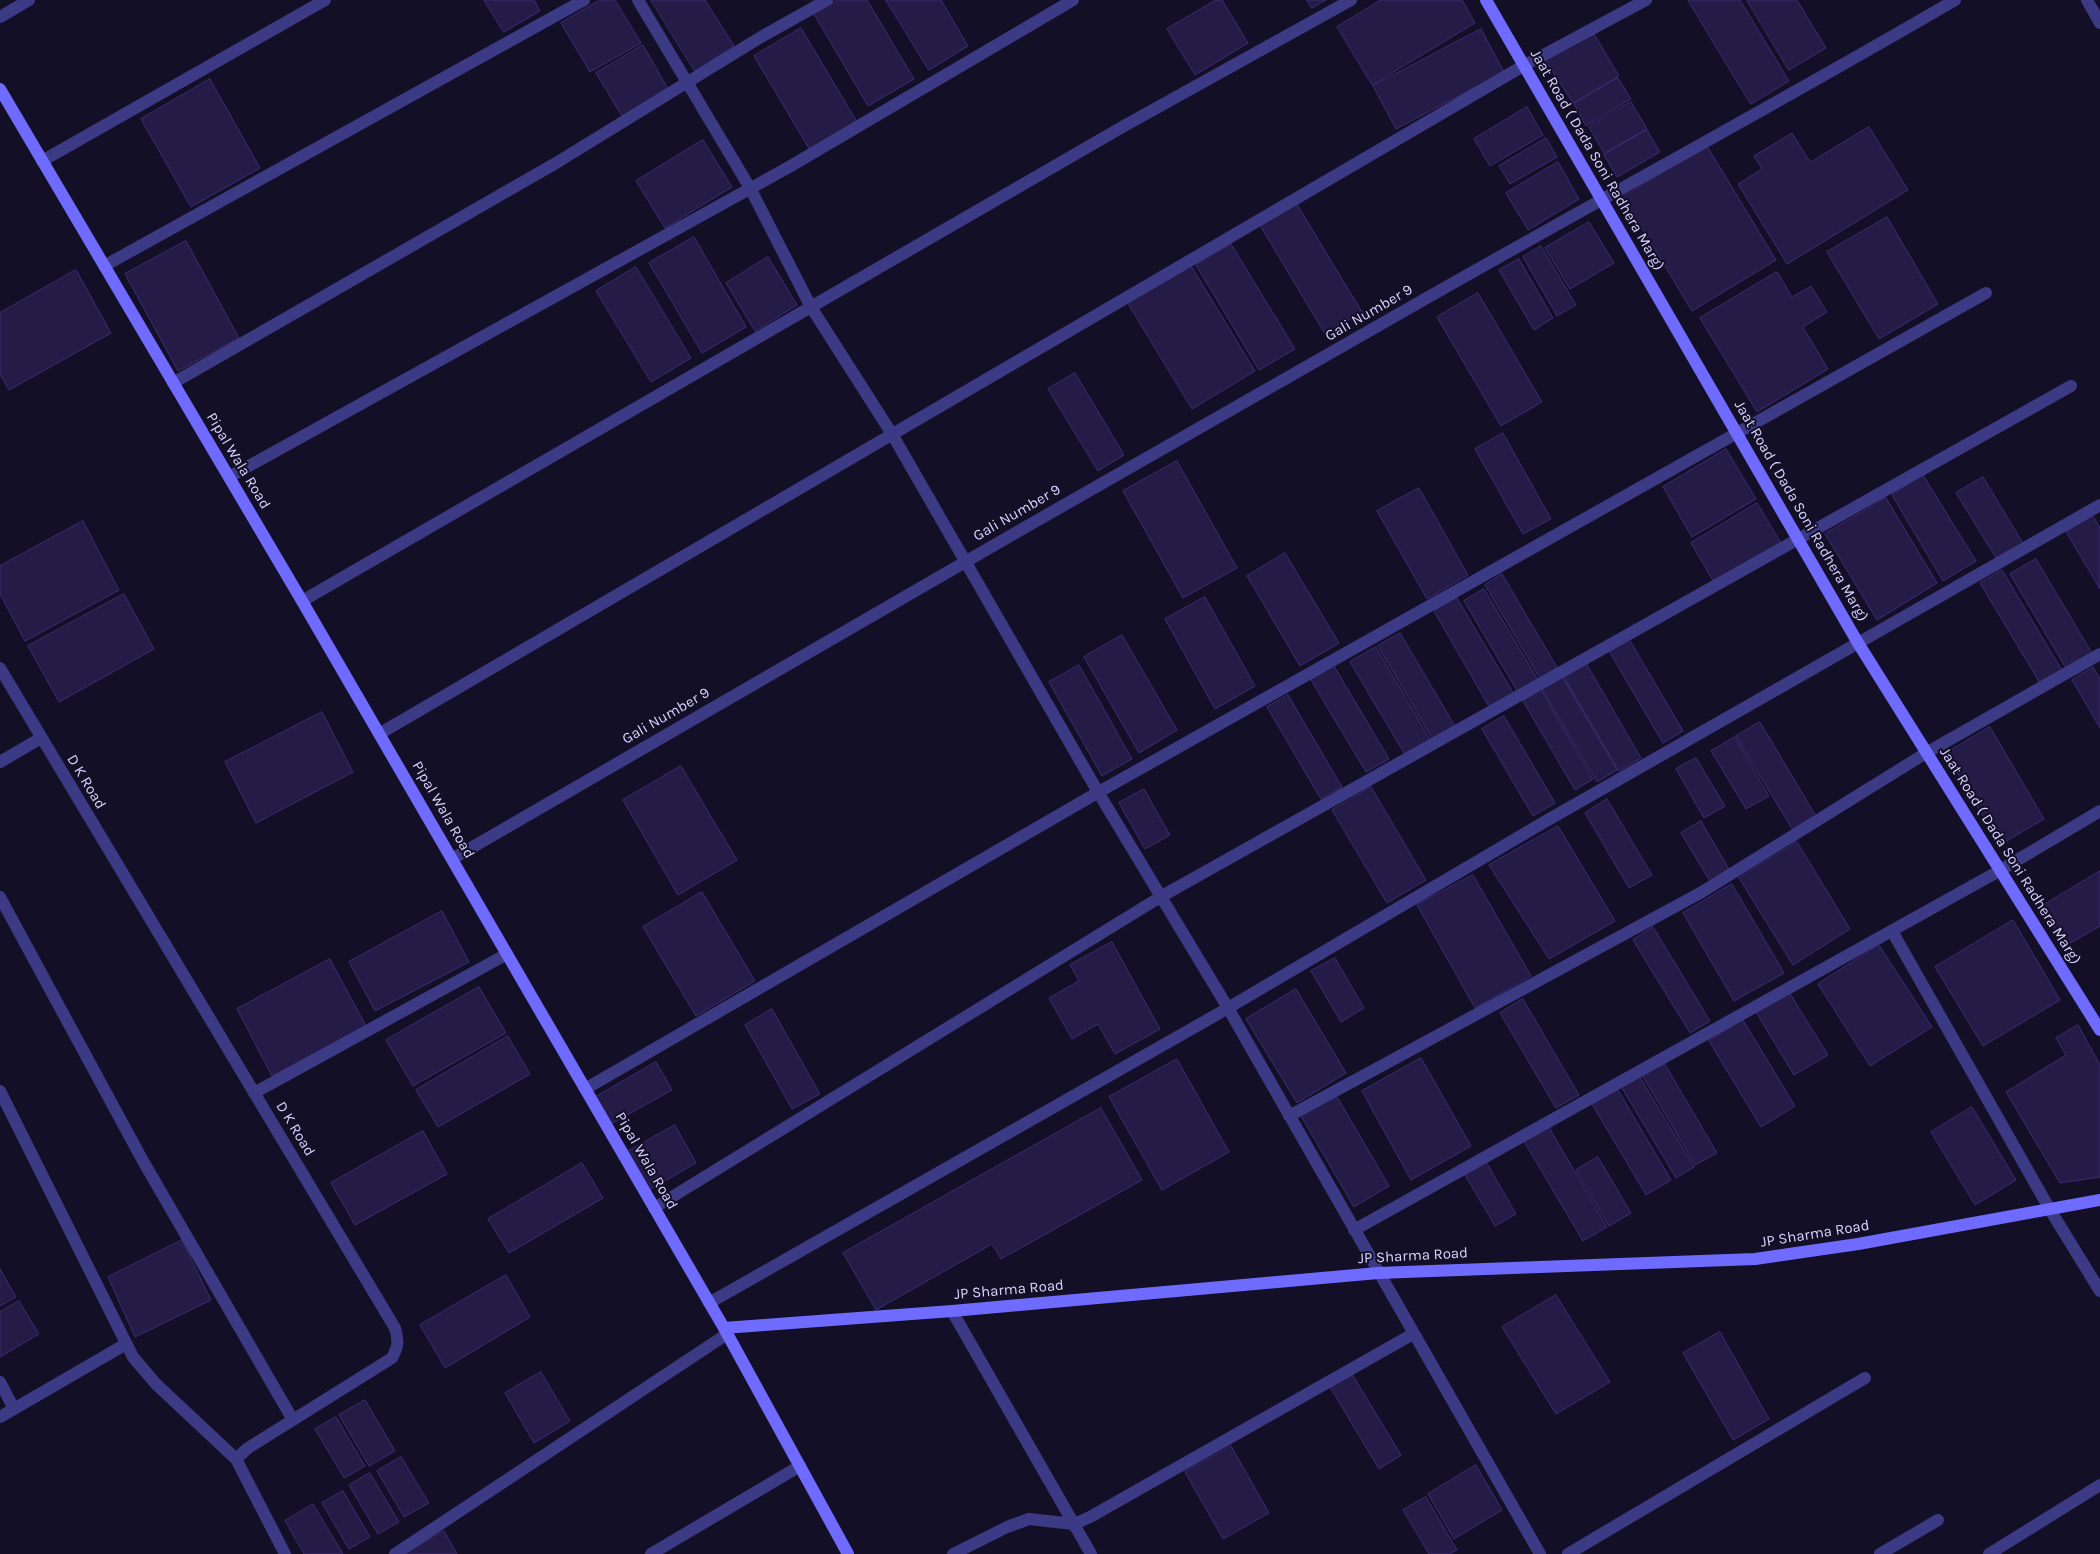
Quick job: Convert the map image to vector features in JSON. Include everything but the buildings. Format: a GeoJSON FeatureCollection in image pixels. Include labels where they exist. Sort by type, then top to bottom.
{"type":"FeatureCollection","features":[{"type":"Feature","properties":{"kind":"street"},"geometry":{"type":"LineString","coordinates":[[0,17],[29,0]]}},
{"type":"Feature","properties":{"kind":"street"},"geometry":{"type":"LineString","coordinates":[[42,161],[325,0]]}},
{"type":"Feature","properties":{"kind":"street"},"geometry":{"type":"LineString","coordinates":[[104,266],[584,0]]}},
{"type":"Feature","properties":{"kind":"street"},"geometry":{"type":"LineString","coordinates":[[638,0],[750,188],[811,307],[892,434],[1098,792],[1228,1008],[1540,1554]]}},
{"type":"Feature","properties":{"kind":"street"},"geometry":{"type":"LineString","coordinates":[[173,383],[556,163],[761,37],[827,0]]}},
{"type":"Feature","properties":{"kind":"street"},"geometry":{"type":"LineString","coordinates":[[229,477],[750,188],[1073,0]]}},
{"type":"Feature","properties":{"kind":"street"},"geometry":{"type":"LineString","coordinates":[[302,601],[1124,126],[1351,0]]}},
{"type":"Feature","properties":{"kind":"street","name":"Jaat Road ( Dada Soni Radhera Marg)"},"geometry":{"type":"LineString","coordinates":[[1486,0],[1858,643],[2100,1030]]}},
{"type":"Feature","properties":{"kind":"street"},"geometry":{"type":"LineString","coordinates":[[379,734],[1523,66],[1646,0]]}},
{"type":"Feature","properties":{"kind":"street","name":"Gali Number 9"},"geometry":{"type":"LineString","coordinates":[[452,859],[965,561],[1600,200],[1799,91],[1955,0]]}},
{"type":"Feature","properties":{"kind":"street"},"geometry":{"type":"LineString","coordinates":[[2087,0],[2100,23]]}},
{"type":"Feature","properties":{"kind":"street","name":"Pipal Wala Road"},"geometry":{"type":"LineString","coordinates":[[0,89],[302,601],[726,1331],[848,1554]]}},
{"type":"Feature","properties":{"kind":"street"},"geometry":{"type":"LineString","coordinates":[[585,1089],[1098,792],[1986,293]]}},
{"type":"Feature","properties":{"kind":"street"},"geometry":{"type":"LineString","coordinates":[[654,1208],[1162,896],[2071,386]]}},
{"type":"Feature","properties":{"kind":"street"},"geometry":{"type":"LineString","coordinates":[[709,1303],[1228,1008],[1554,816],[2100,504]]}},
{"type":"Feature","properties":{"kind":"street"},"geometry":{"type":"LineString","coordinates":[[1290,1116],[1702,892],[1926,754],[2100,654]]}},
{"type":"Feature","properties":{"kind":"street","name":"D K Road"},"geometry":{"type":"LineString","coordinates":[[0,668],[395,1328],[398,1338],[398,1348],[392,1358],[248,1448],[236,1459]]}},
{"type":"Feature","properties":{"kind":"street"},"geometry":{"type":"LineString","coordinates":[[0,762],[41,738]]}},
{"type":"Feature","properties":{"kind":"street"},"geometry":{"type":"LineString","coordinates":[[1354,1230],[2000,871],[2100,811]]}},
{"type":"Feature","properties":{"kind":"street"},"geometry":{"type":"LineString","coordinates":[[0,896],[143,1161],[293,1420]]}},
{"type":"Feature","properties":{"kind":"street"},"geometry":{"type":"LineString","coordinates":[[1892,931],[2049,1208],[2100,1291]]}},
{"type":"Feature","properties":{"kind":"street"},"geometry":{"type":"LineString","coordinates":[[254,1093],[507,954]]}},
{"type":"Feature","properties":{"kind":"street"},"geometry":{"type":"LineString","coordinates":[[0,1091],[133,1358],[144,1372],[236,1459],[285,1554]]}},
{"type":"Feature","properties":{"kind":"street","name":"JP Sharma Road"},"geometry":{"type":"LineString","coordinates":[[726,1331],[1378,1272],[1755,1259],[1858,1244],[2100,1200]]}},
{"type":"Feature","properties":{"kind":"street"},"geometry":{"type":"LineString","coordinates":[[952,1311],[1091,1554]]}},
{"type":"Feature","properties":{"kind":"street"},"geometry":{"type":"LineString","coordinates":[[395,1554],[726,1331]]}},
{"type":"Feature","properties":{"kind":"street"},"geometry":{"type":"LineString","coordinates":[[953,1554],[1007,1527],[1028,1519],[1074,1524],[1413,1334]]}},
{"type":"Feature","properties":{"kind":"street"},"geometry":{"type":"LineString","coordinates":[[0,1417],[126,1344]]}},
{"type":"Feature","properties":{"kind":"street"},"geometry":{"type":"LineString","coordinates":[[1568,1554],[1865,1378]]}},
{"type":"Feature","properties":{"kind":"street"},"geometry":{"type":"LineString","coordinates":[[0,1382],[14,1409]]}},
{"type":"Feature","properties":{"kind":"street"},"geometry":{"type":"LineString","coordinates":[[651,1554],[800,1466]]}},
{"type":"Feature","properties":{"kind":"street"},"geometry":{"type":"LineString","coordinates":[[1989,1554],[2100,1485]]}},
{"type":"Feature","properties":{"kind":"street"},"geometry":{"type":"LineString","coordinates":[[1880,1554],[1938,1520]]}}]}
